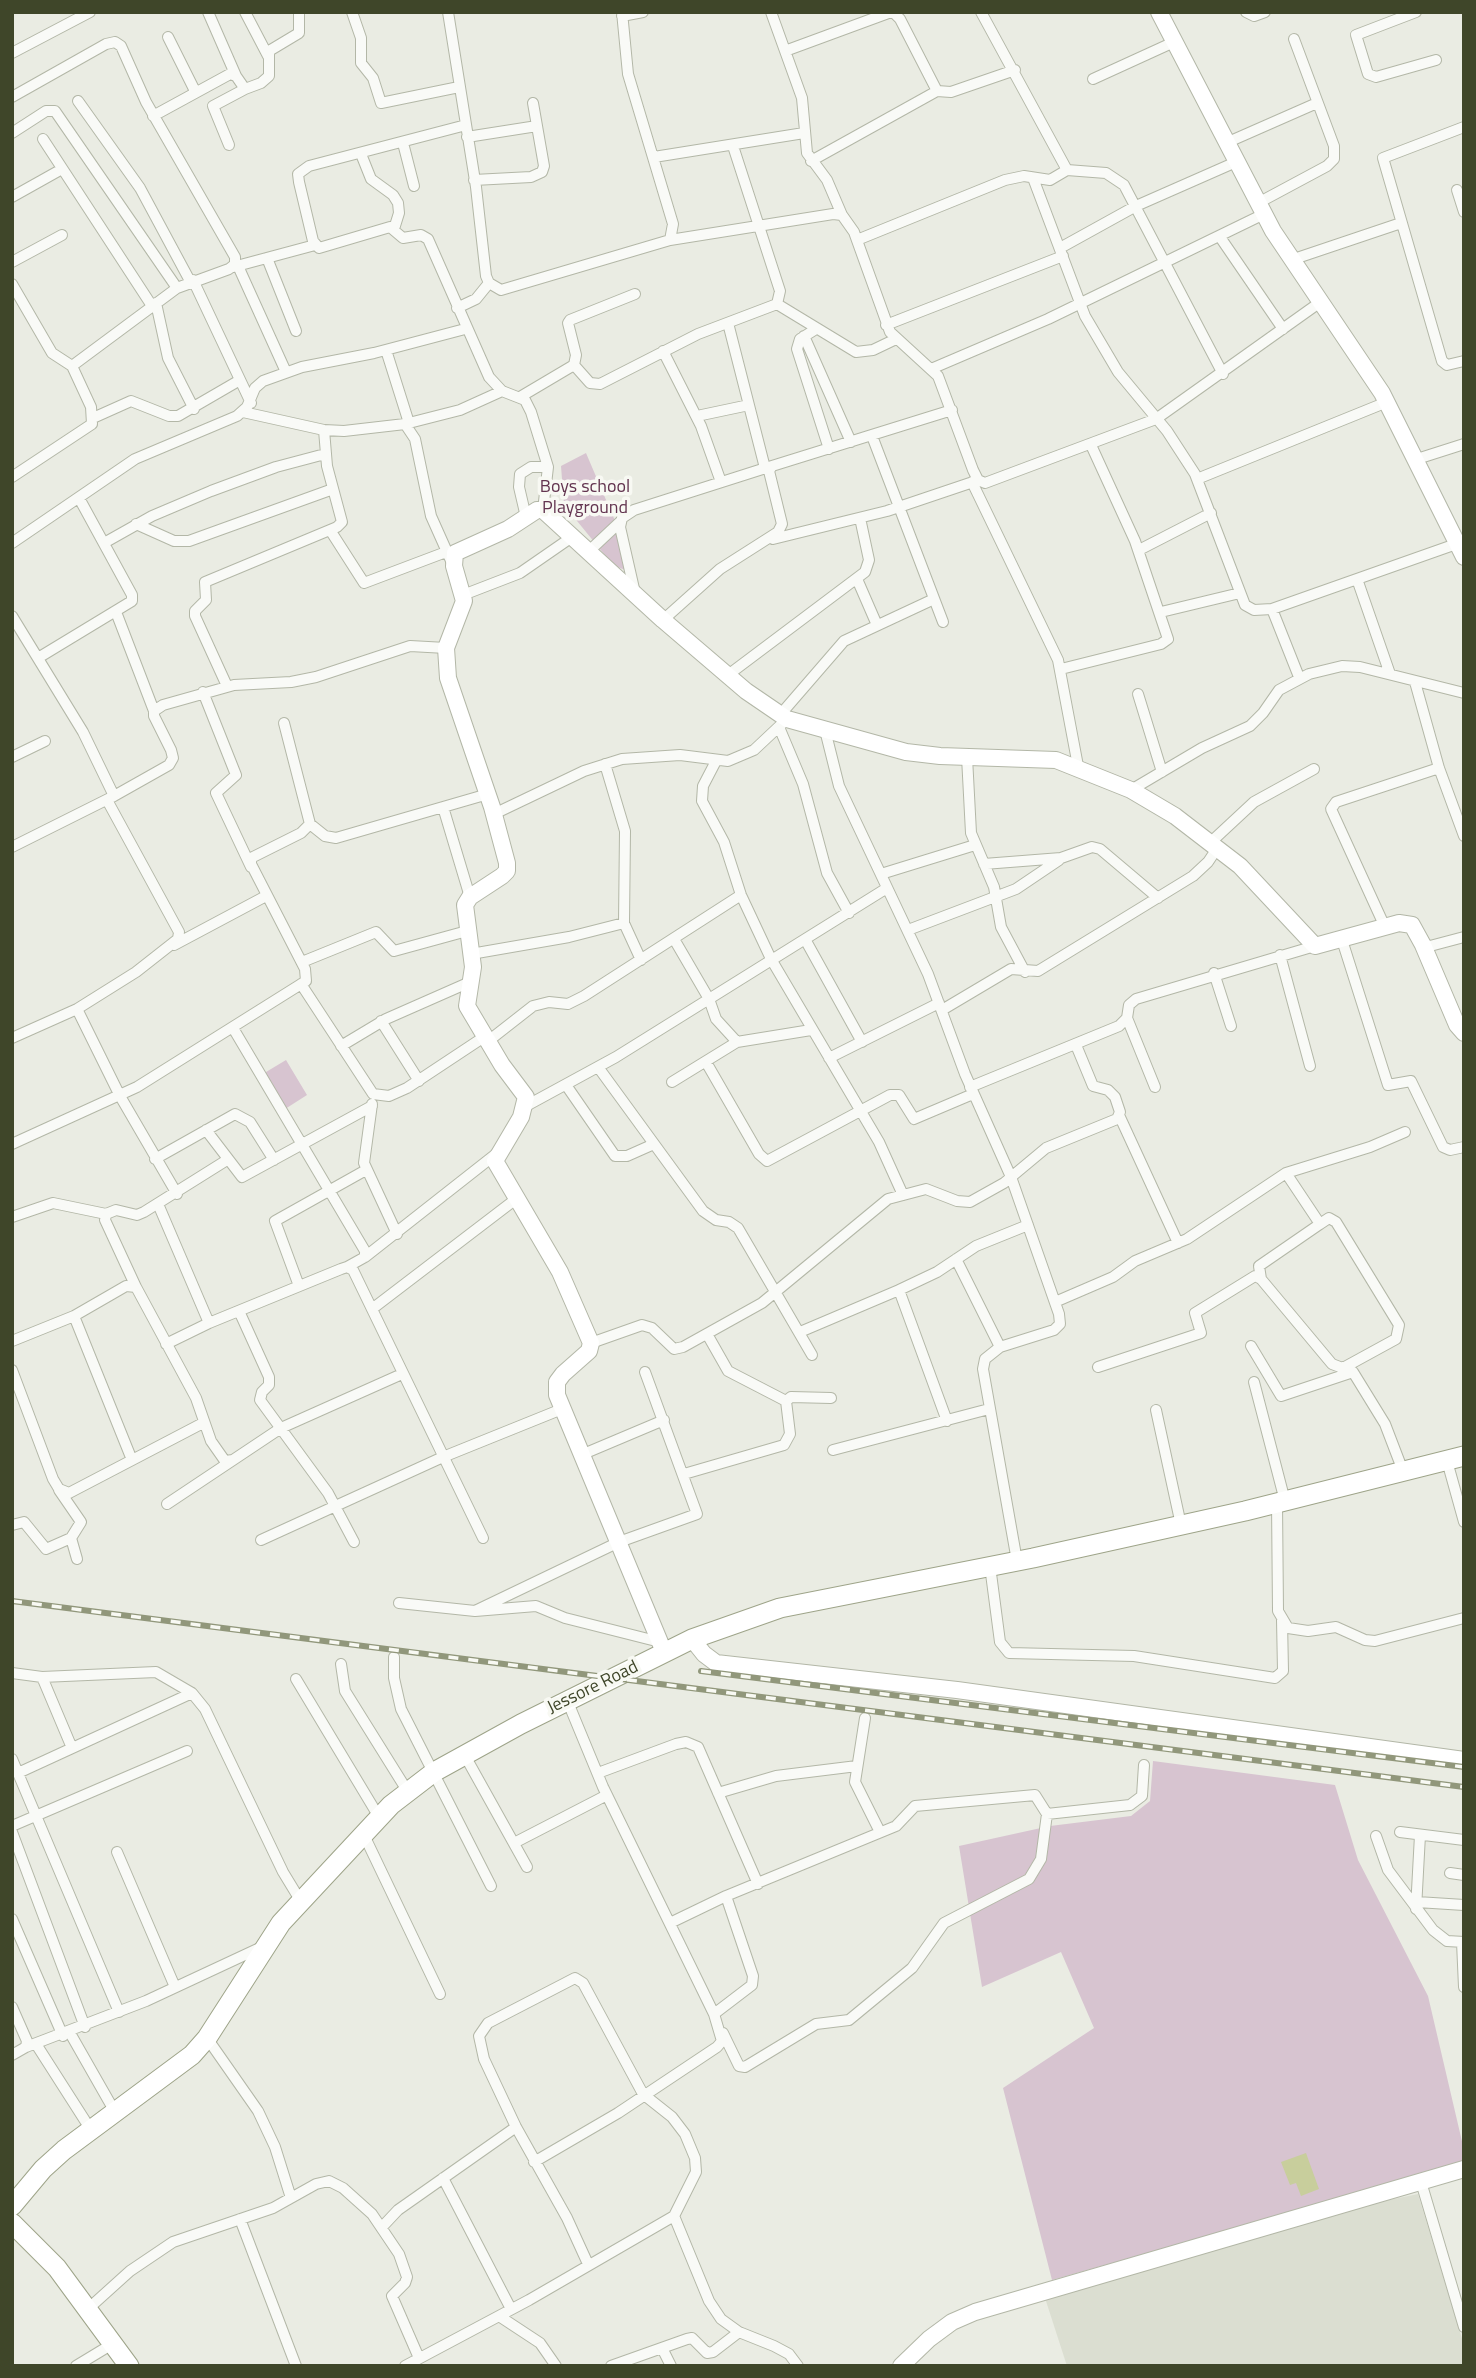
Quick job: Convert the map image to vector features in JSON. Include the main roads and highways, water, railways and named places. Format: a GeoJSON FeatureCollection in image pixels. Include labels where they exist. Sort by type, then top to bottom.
{"type":"FeatureCollection","features":[{"type":"Feature","properties":{"kind":"highway","name":"Jessore Road"},"geometry":{"type":"LineString","coordinates":[[14,2196],[91,2130],[171,2072],[207,2038],[264,1946],[300,1900],[379,1817],[408,1792],[467,1752],[567,1700],[617,1679],[662,1647],[780,1608],[1181,1525],[1455,1458]]}},
{"type":"Feature","properties":{"kind":"highway"},"geometry":{"type":"LineString","coordinates":[[12,2223],[57,2268],[89,2308],[129,2366]]}},
{"type":"Feature","properties":{"kind":"railway"},"geometry":{"type":"LineString","coordinates":[[12,1601],[1464,1787]]}},
{"type":"Feature","properties":{"kind":"railway"},"geometry":{"type":"LineString","coordinates":[[701,1671],[1464,1767]]}},
{"type":"Feature","properties":{"kind":"park label","name":"Boys school Playground"},"geometry":{"type":"Point","coordinates":[585,498]}}]}
